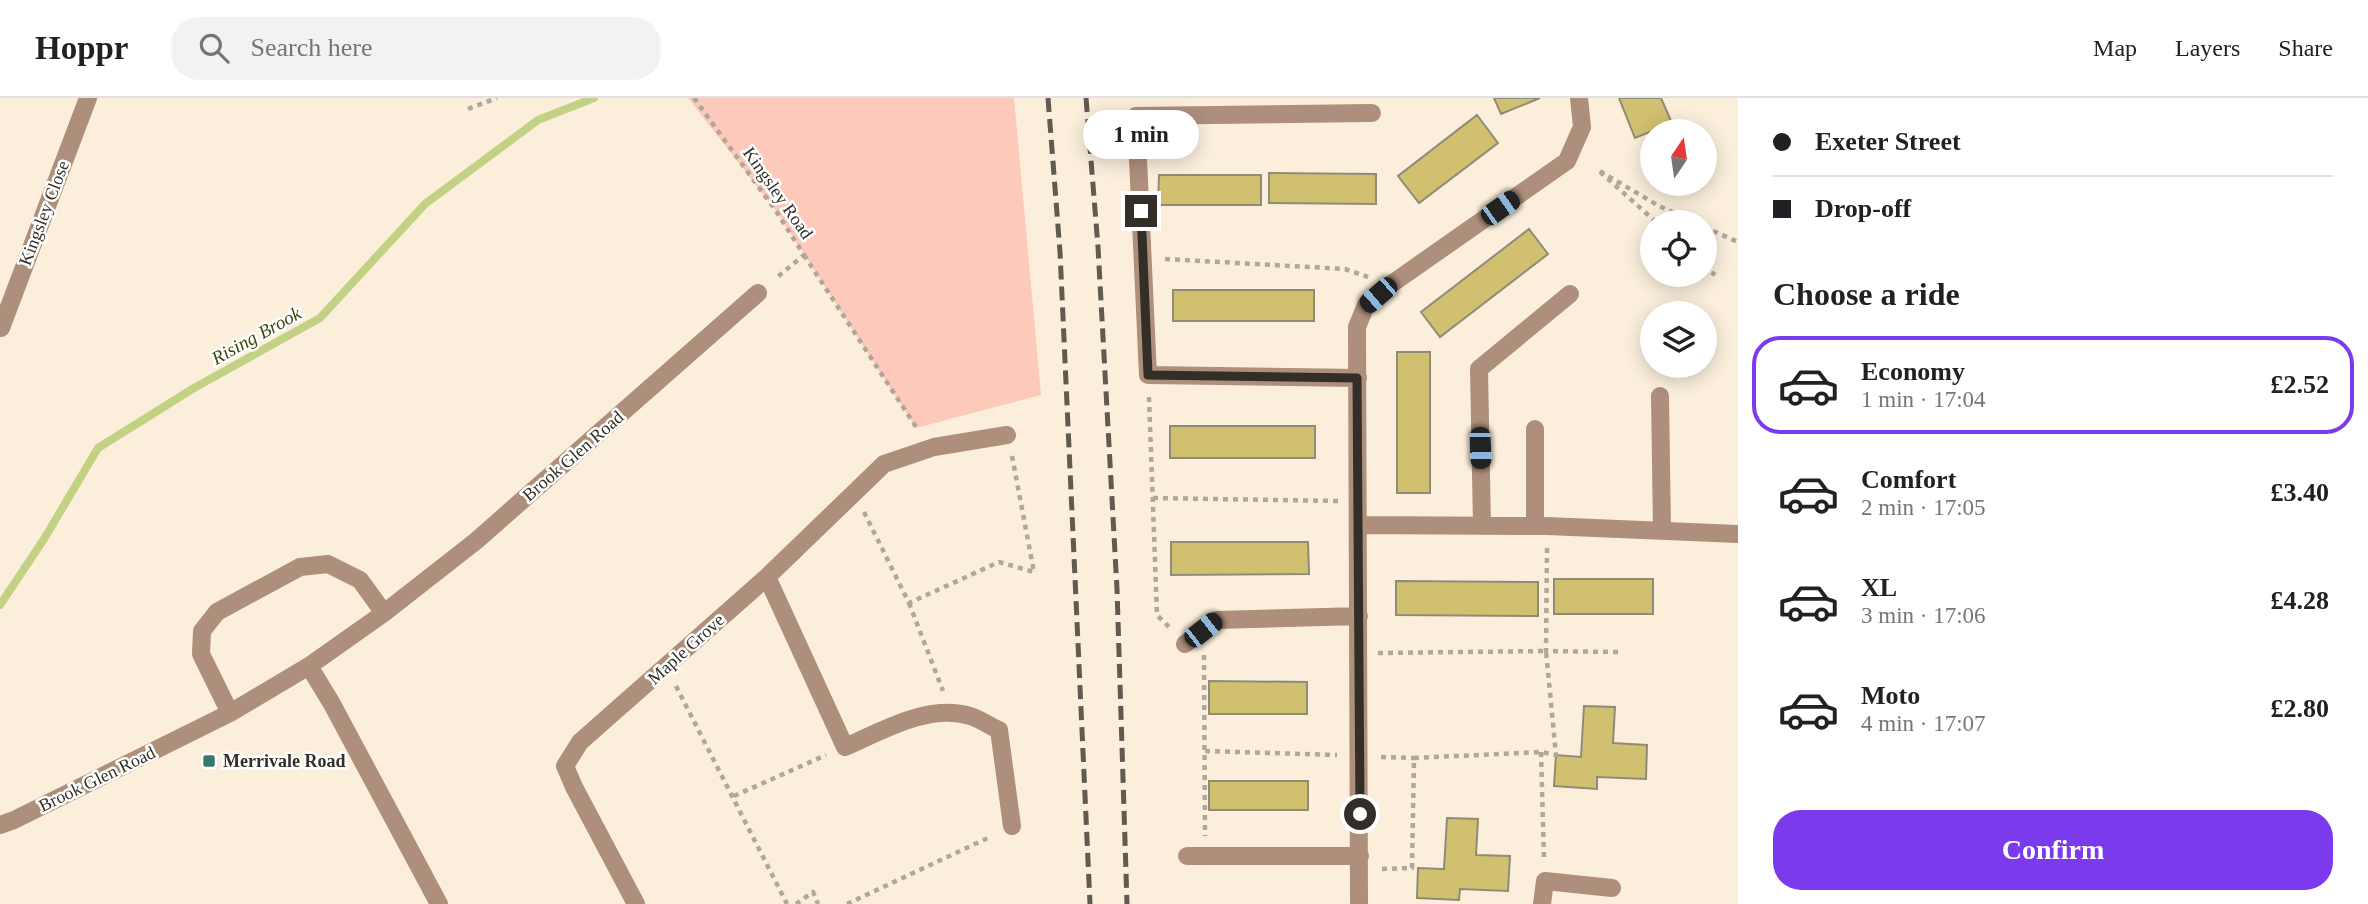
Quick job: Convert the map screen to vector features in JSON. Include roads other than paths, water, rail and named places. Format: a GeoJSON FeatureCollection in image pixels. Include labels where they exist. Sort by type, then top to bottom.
{"type":"FeatureCollection","features":[{"type":"Feature","properties":{"kind":"street","name":"Kingsley Close"},"geometry":{"type":"LineString","coordinates":[[1,328],[88,98]]}},
{"type":"Feature","properties":{"kind":"street"},"geometry":{"type":"LineString","coordinates":[[1359,904],[1357,327],[1366,305],[1390,285],[1567,161],[1582,127],[1579,98]]}},
{"type":"Feature","properties":{"kind":"street"},"geometry":{"type":"LineString","coordinates":[[1357,378],[1148,375],[1136,116],[1372,113]]}},
{"type":"Feature","properties":{"kind":"street","name":"Brook Glen Road"},"geometry":{"type":"LineString","coordinates":[[0,825],[230,713],[309,666],[476,541],[758,293]]}},
{"type":"Feature","properties":{"kind":"street"},"geometry":{"type":"LineString","coordinates":[[1482,526],[1479,369],[1570,294]]}},
{"type":"Feature","properties":{"kind":"street"},"geometry":{"type":"LineString","coordinates":[[1660,396],[1662,531]]}},
{"type":"Feature","properties":{"kind":"street"},"geometry":{"type":"LineString","coordinates":[[1535,429],[1541,526]]}},
{"type":"Feature","properties":{"kind":"street","name":"Maple Grove"},"geometry":{"type":"LineString","coordinates":[[636,904],[573,788],[565,766],[580,742],[767,577],[884,464],[934,447],[1007,435]]}},
{"type":"Feature","properties":{"kind":"street"},"geometry":{"type":"LineString","coordinates":[[1359,525],[1541,526],[1738,534]]}},
{"type":"Feature","properties":{"kind":"street"},"geometry":{"type":"LineString","coordinates":[[230,713],[201,654],[202,631],[217,612],[300,567],[328,564],[360,580],[383,613]]}},
{"type":"Feature","properties":{"kind":"street"},"geometry":{"type":"LineString","coordinates":[[767,577],[845,747],[929,714],[952,712],[970,716],[999,730],[1012,826]]}},
{"type":"Feature","properties":{"kind":"street"},"geometry":{"type":"LineString","coordinates":[[1185,643],[1217,620],[1359,616]]}},
{"type":"Feature","properties":{"kind":"street"},"geometry":{"type":"LineString","coordinates":[[309,666],[439,904]]}},
{"type":"Feature","properties":{"kind":"street"},"geometry":{"type":"LineString","coordinates":[[1196,856],[1360,863]]}},
{"type":"Feature","properties":{"kind":"street"},"geometry":{"type":"LineString","coordinates":[[1542,904],[1545,881],[1612,888]]}},
{"type":"Feature","properties":{"kind":"waterway","name":"Rising Brook"},"geometry":{"type":"LineString","coordinates":[[0,605],[44,539],[98,448],[194,388],[320,318],[425,204],[538,120],[594,98]]}},
{"type":"Feature","properties":{"kind":"railway"},"geometry":{"type":"LineString","coordinates":[[1048,98],[1060,252],[1090,904]]}},
{"type":"Feature","properties":{"kind":"railway"},"geometry":{"type":"LineString","coordinates":[[1086,98],[1098,247],[1117,589],[1127,904]]}},
{"type":"Feature","properties":{"kind":"place","name":"Merrivale Road"},"geometry":{"type":"Point","coordinates":[209,761]}}]}
